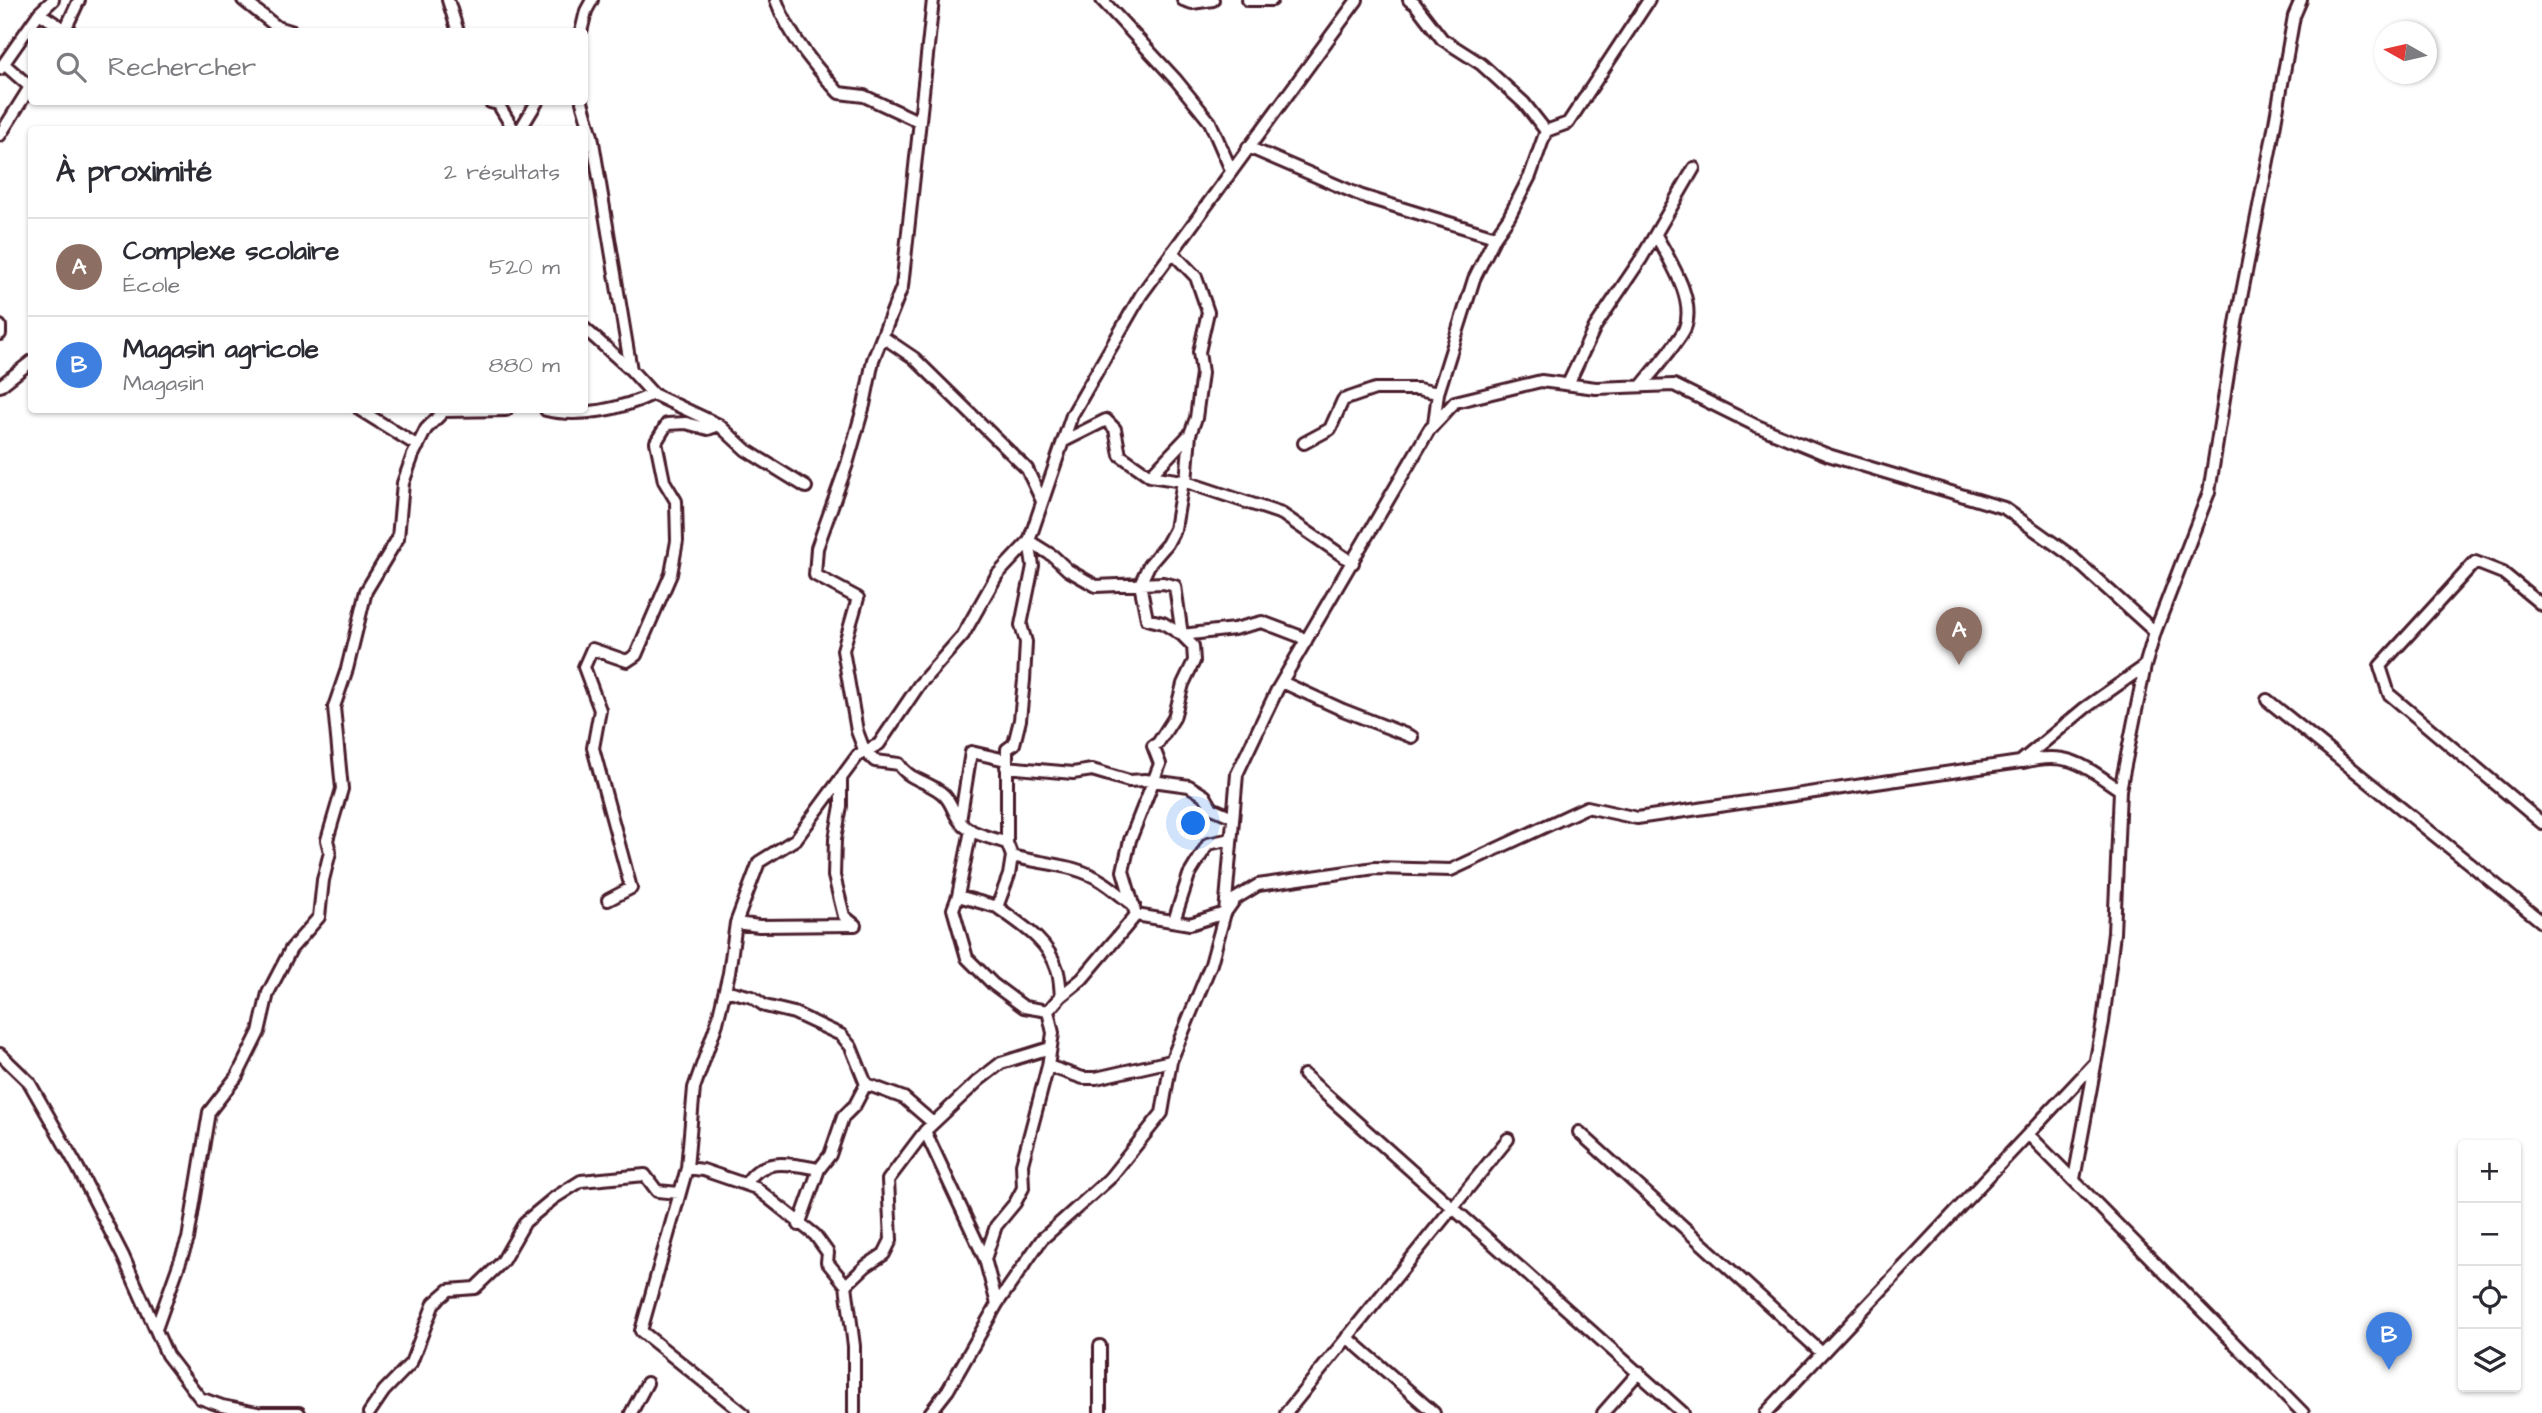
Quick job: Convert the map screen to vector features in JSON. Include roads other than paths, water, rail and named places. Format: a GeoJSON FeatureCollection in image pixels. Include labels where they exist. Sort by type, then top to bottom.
{"type":"FeatureCollection","features":[{"type":"Feature","properties":{"kind":"street"},"geometry":{"type":"LineString","coordinates":[[29,28],[52,0]]}},
{"type":"Feature","properties":{"kind":"street"},"geometry":{"type":"LineString","coordinates":[[66,28],[79,0]]}},
{"type":"Feature","properties":{"kind":"street"},"geometry":{"type":"LineString","coordinates":[[243,0],[280,28]]}},
{"type":"Feature","properties":{"kind":"street"},"geometry":{"type":"LineString","coordinates":[[448,0],[457,28]]}},
{"type":"Feature","properties":{"kind":"street"},"geometry":{"type":"LineString","coordinates":[[582,28],[585,5],[592,0]]}},
{"type":"Feature","properties":{"kind":"street"},"geometry":{"type":"LineString","coordinates":[[776,0],[783,19],[816,68],[839,93],[864,96],[920,122]]}},
{"type":"Feature","properties":{"kind":"street"},"geometry":{"type":"LineString","coordinates":[[933,0],[902,287],[873,360],[864,405],[839,491],[817,548],[815,575],[858,598],[844,650],[857,731],[865,751],[875,761],[900,764],[906,774],[930,784],[945,796],[955,818],[971,830],[1007,843]]}},
{"type":"Feature","properties":{"kind":"street"},"geometry":{"type":"LineString","coordinates":[[1102,0],[1177,80],[1210,122],[1231,170]]}},
{"type":"Feature","properties":{"kind":"street"},"geometry":{"type":"LineString","coordinates":[[1183,0],[1192,3],[1213,0]]}},
{"type":"Feature","properties":{"kind":"street"},"geometry":{"type":"LineString","coordinates":[[1248,0],[1272,0]]}},
{"type":"Feature","properties":{"kind":"street"},"geometry":{"type":"LineString","coordinates":[[997,907],[1009,875],[1012,856],[1007,843],[1006,763],[1007,749],[1014,744],[1021,708],[1026,642],[1021,625],[1033,566],[1030,541],[1072,415],[1141,295],[1357,0]]}},
{"type":"Feature","properties":{"kind":"street"},"geometry":{"type":"LineString","coordinates":[[1409,0],[1442,39],[1481,64],[1524,103],[1546,131]]}},
{"type":"Feature","properties":{"kind":"street"},"geometry":{"type":"LineString","coordinates":[[1546,131],[1568,123],[1649,0]]}},
{"type":"Feature","properties":{"kind":"street"},"geometry":{"type":"LineString","coordinates":[[2074,1179],[2103,1022],[2114,933],[2120,790],[2145,666],[2155,632],[2209,492],[2237,318],[2294,16],[2301,0]]}},
{"type":"Feature","properties":{"kind":"street"},"geometry":{"type":"LineString","coordinates":[[39,13],[61,28]]}},
{"type":"Feature","properties":{"kind":"street"},"geometry":{"type":"LineString","coordinates":[[28,29],[2,67],[28,84]]}},
{"type":"Feature","properties":{"kind":"street"},"geometry":{"type":"LineString","coordinates":[[1,132],[28,88]]}},
{"type":"Feature","properties":{"kind":"street"},"geometry":{"type":"LineString","coordinates":[[497,105],[511,126]]}},
{"type":"Feature","properties":{"kind":"street"},"geometry":{"type":"LineString","coordinates":[[522,126],[535,105]]}},
{"type":"Feature","properties":{"kind":"street"},"geometry":{"type":"LineString","coordinates":[[583,105],[592,136],[631,370]]}},
{"type":"Feature","properties":{"kind":"street"},"geometry":{"type":"LineString","coordinates":[[1434,425],[1438,393],[1474,279],[1530,176],[1546,131]]}},
{"type":"Feature","properties":{"kind":"street"},"geometry":{"type":"LineString","coordinates":[[1248,147],[1362,196],[1495,237]]}},
{"type":"Feature","properties":{"kind":"street"},"geometry":{"type":"LineString","coordinates":[[1568,384],[1595,327],[1656,235],[1694,168]]}},
{"type":"Feature","properties":{"kind":"street"},"geometry":{"type":"LineString","coordinates":[[1642,385],[1679,339],[1686,326],[1683,286],[1656,235]]}},
{"type":"Feature","properties":{"kind":"street"},"geometry":{"type":"LineString","coordinates":[[1135,910],[1123,871],[1130,840],[1160,764],[1153,746],[1158,743],[1174,718],[1183,684],[1194,661],[1193,646],[1182,635],[1163,623],[1147,619],[1140,584],[1149,565],[1167,544],[1175,529],[1190,434],[1196,418],[1202,373],[1199,352],[1208,312],[1196,277],[1172,252]]}},
{"type":"Feature","properties":{"kind":"street"},"geometry":{"type":"LineString","coordinates":[[0,326],[0,334]]}},
{"type":"Feature","properties":{"kind":"street"},"geometry":{"type":"LineString","coordinates":[[588,331],[653,394],[719,425],[746,450],[806,486]]}},
{"type":"Feature","properties":{"kind":"street"},"geometry":{"type":"LineString","coordinates":[[883,337],[914,358],[1027,469],[1042,501]]}},
{"type":"Feature","properties":{"kind":"street"},"geometry":{"type":"LineString","coordinates":[[0,386],[28,364]]}},
{"type":"Feature","properties":{"kind":"street"},"geometry":{"type":"LineString","coordinates":[[930,1413],[948,1390],[997,1304],[1042,1239],[1109,1180],[1162,1113],[1171,1061],[1211,964],[1225,913],[1237,774],[1282,681],[1434,425],[1455,402],[1541,381],[1596,388],[1674,385],[1757,426],[1828,455],[2004,508],[2070,555],[2155,632]]}},
{"type":"Feature","properties":{"kind":"street"},"geometry":{"type":"LineString","coordinates":[[1304,443],[1330,429],[1343,400],[1375,388],[1419,389],[1438,393]]}},
{"type":"Feature","properties":{"kind":"street"},"geometry":{"type":"LineString","coordinates":[[588,411],[636,402],[653,394]]}},
{"type":"Feature","properties":{"kind":"street"},"geometry":{"type":"LineString","coordinates":[[365,413],[418,446]]}},
{"type":"Feature","properties":{"kind":"street"},"geometry":{"type":"LineString","coordinates":[[156,1329],[188,1239],[209,1112],[237,1076],[259,1032],[268,993],[291,948],[319,917],[323,880],[330,852],[327,840],[342,789],[334,707],[347,669],[366,591],[398,538],[403,484],[426,429],[441,413]]}},
{"type":"Feature","properties":{"kind":"street"},"geometry":{"type":"LineString","coordinates":[[1064,441],[1106,420],[1115,429],[1120,455],[1150,476],[1184,481],[1282,514],[1353,562]]}},
{"type":"Feature","properties":{"kind":"street"},"geometry":{"type":"LineString","coordinates":[[608,900],[631,888],[593,748],[600,710],[584,667],[592,649],[627,661],[636,655],[671,574],[677,541],[676,501],[664,481],[656,442],[667,424],[686,423],[708,429],[719,425]]}},
{"type":"Feature","properties":{"kind":"street"},"geometry":{"type":"LineString","coordinates":[[1150,476],[1190,434]]}},
{"type":"Feature","properties":{"kind":"street"},"geometry":{"type":"LineString","coordinates":[[743,1413],[731,1409],[641,1331],[687,1168],[695,1088],[717,1023],[736,923],[759,863],[796,839],[859,755],[879,744],[919,685],[963,635],[997,575],[1030,541]]}},
{"type":"Feature","properties":{"kind":"street"},"geometry":{"type":"LineString","coordinates":[[1030,541],[1068,570],[1096,586],[1163,583],[1175,586],[1182,635]]}},
{"type":"Feature","properties":{"kind":"street"},"geometry":{"type":"LineString","coordinates":[[2542,605],[2503,573],[2475,562],[2380,666],[2389,694],[2542,823]]}},
{"type":"Feature","properties":{"kind":"street"},"geometry":{"type":"LineString","coordinates":[[1182,635],[1234,629],[1262,622],[1306,641]]}},
{"type":"Feature","properties":{"kind":"street"},"geometry":{"type":"LineString","coordinates":[[2020,762],[2085,708],[2145,666]]}},
{"type":"Feature","properties":{"kind":"street"},"geometry":{"type":"LineString","coordinates":[[1282,681],[1343,710],[1412,737]]}},
{"type":"Feature","properties":{"kind":"street"},"geometry":{"type":"LineString","coordinates":[[2267,700],[2542,922]]}},
{"type":"Feature","properties":{"kind":"street"},"geometry":{"type":"LineString","coordinates":[[960,821],[971,751],[1006,763],[1073,773],[1092,770],[1129,781],[1189,786],[1206,796],[1212,808],[1233,817]]}},
{"type":"Feature","properties":{"kind":"street"},"geometry":{"type":"LineString","coordinates":[[1012,856],[1072,868],[1103,882],[1135,910],[1190,924],[1225,913],[1235,899],[1258,885],[1375,868],[1451,870],[1587,807],[1637,818],[2020,762],[2045,756],[2070,760],[2090,769],[2120,790]]}},
{"type":"Feature","properties":{"kind":"street"},"geometry":{"type":"LineString","coordinates":[[736,923],[759,926],[855,925],[844,916],[834,876],[841,779]]}},
{"type":"Feature","properties":{"kind":"street"},"geometry":{"type":"LineString","coordinates":[[971,830],[953,909],[967,958],[993,984],[1024,1007],[1048,1011]]}},
{"type":"Feature","properties":{"kind":"street"},"geometry":{"type":"LineString","coordinates":[[1174,921],[1189,875],[1208,844],[1231,839]]}},
{"type":"Feature","properties":{"kind":"street"},"geometry":{"type":"LineString","coordinates":[[958,896],[997,907],[1033,933],[1050,953],[1058,969],[1061,996]]}},
{"type":"Feature","properties":{"kind":"street"},"geometry":{"type":"LineString","coordinates":[[1048,1011],[1082,979],[1135,910]]}},
{"type":"Feature","properties":{"kind":"street"},"geometry":{"type":"LineString","coordinates":[[725,990],[752,997],[765,1006],[794,1013],[841,1035],[851,1047],[866,1084],[904,1098],[929,1127],[985,1259],[997,1304]]}},
{"type":"Feature","properties":{"kind":"street"},"geometry":{"type":"LineString","coordinates":[[985,1259],[996,1226],[1015,1203],[1023,1188],[1022,1164],[1048,1066],[1053,1033],[1048,1011]]}},
{"type":"Feature","properties":{"kind":"street"},"geometry":{"type":"LineString","coordinates":[[846,1285],[884,1254],[891,1240],[888,1181],[929,1127],[1001,1063],[1050,1048]]}},
{"type":"Feature","properties":{"kind":"street"},"geometry":{"type":"LineString","coordinates":[[0,1054],[29,1082],[123,1256],[167,1355],[200,1398],[224,1410],[299,1413]]}},
{"type":"Feature","properties":{"kind":"street"},"geometry":{"type":"LineString","coordinates":[[1048,1066],[1083,1078],[1171,1061]]}},
{"type":"Feature","properties":{"kind":"street"},"geometry":{"type":"LineString","coordinates":[[1766,1413],[2095,1063]]}},
{"type":"Feature","properties":{"kind":"street"},"geometry":{"type":"LineString","coordinates":[[1304,1075],[1682,1413]]}},
{"type":"Feature","properties":{"kind":"street"},"geometry":{"type":"LineString","coordinates":[[799,1224],[819,1169],[830,1155],[843,1117],[855,1105],[866,1084]]}},
{"type":"Feature","properties":{"kind":"street"},"geometry":{"type":"LineString","coordinates":[[1579,1132],[1822,1353]]}},
{"type":"Feature","properties":{"kind":"street"},"geometry":{"type":"LineString","coordinates":[[2028,1135],[2303,1413]]}},
{"type":"Feature","properties":{"kind":"street"},"geometry":{"type":"LineString","coordinates":[[1286,1413],[1508,1139]]}},
{"type":"Feature","properties":{"kind":"street"},"geometry":{"type":"LineString","coordinates":[[746,1184],[752,1174],[766,1165],[794,1164],[819,1169]]}},
{"type":"Feature","properties":{"kind":"street"},"geometry":{"type":"LineString","coordinates":[[687,1168],[703,1170],[746,1184],[764,1194],[815,1235],[828,1253],[827,1262],[846,1285],[854,1346],[854,1413]]}},
{"type":"Feature","properties":{"kind":"street"},"geometry":{"type":"LineString","coordinates":[[369,1413],[384,1391],[411,1363],[434,1303],[449,1290],[475,1288],[502,1262],[525,1222],[554,1198],[581,1181],[645,1175],[657,1191],[679,1193]]}},
{"type":"Feature","properties":{"kind":"street"},"geometry":{"type":"LineString","coordinates":[[1347,1337],[1434,1413]]}},
{"type":"Feature","properties":{"kind":"street"},"geometry":{"type":"LineString","coordinates":[[1100,1346],[1100,1413]]}},
{"type":"Feature","properties":{"kind":"street"},"geometry":{"type":"LineString","coordinates":[[1603,1413],[1639,1372]]}},
{"type":"Feature","properties":{"kind":"street"},"geometry":{"type":"LineString","coordinates":[[631,1413],[647,1382]]}},
{"type":"Feature","properties":{"kind":"place","name":"Complexe scolaire"},"geometry":{"type":"Point","coordinates":[1959,665]}},
{"type":"Feature","properties":{"kind":"place","name":"Magasin agricole"},"geometry":{"type":"Point","coordinates":[2389,1370]}}]}
